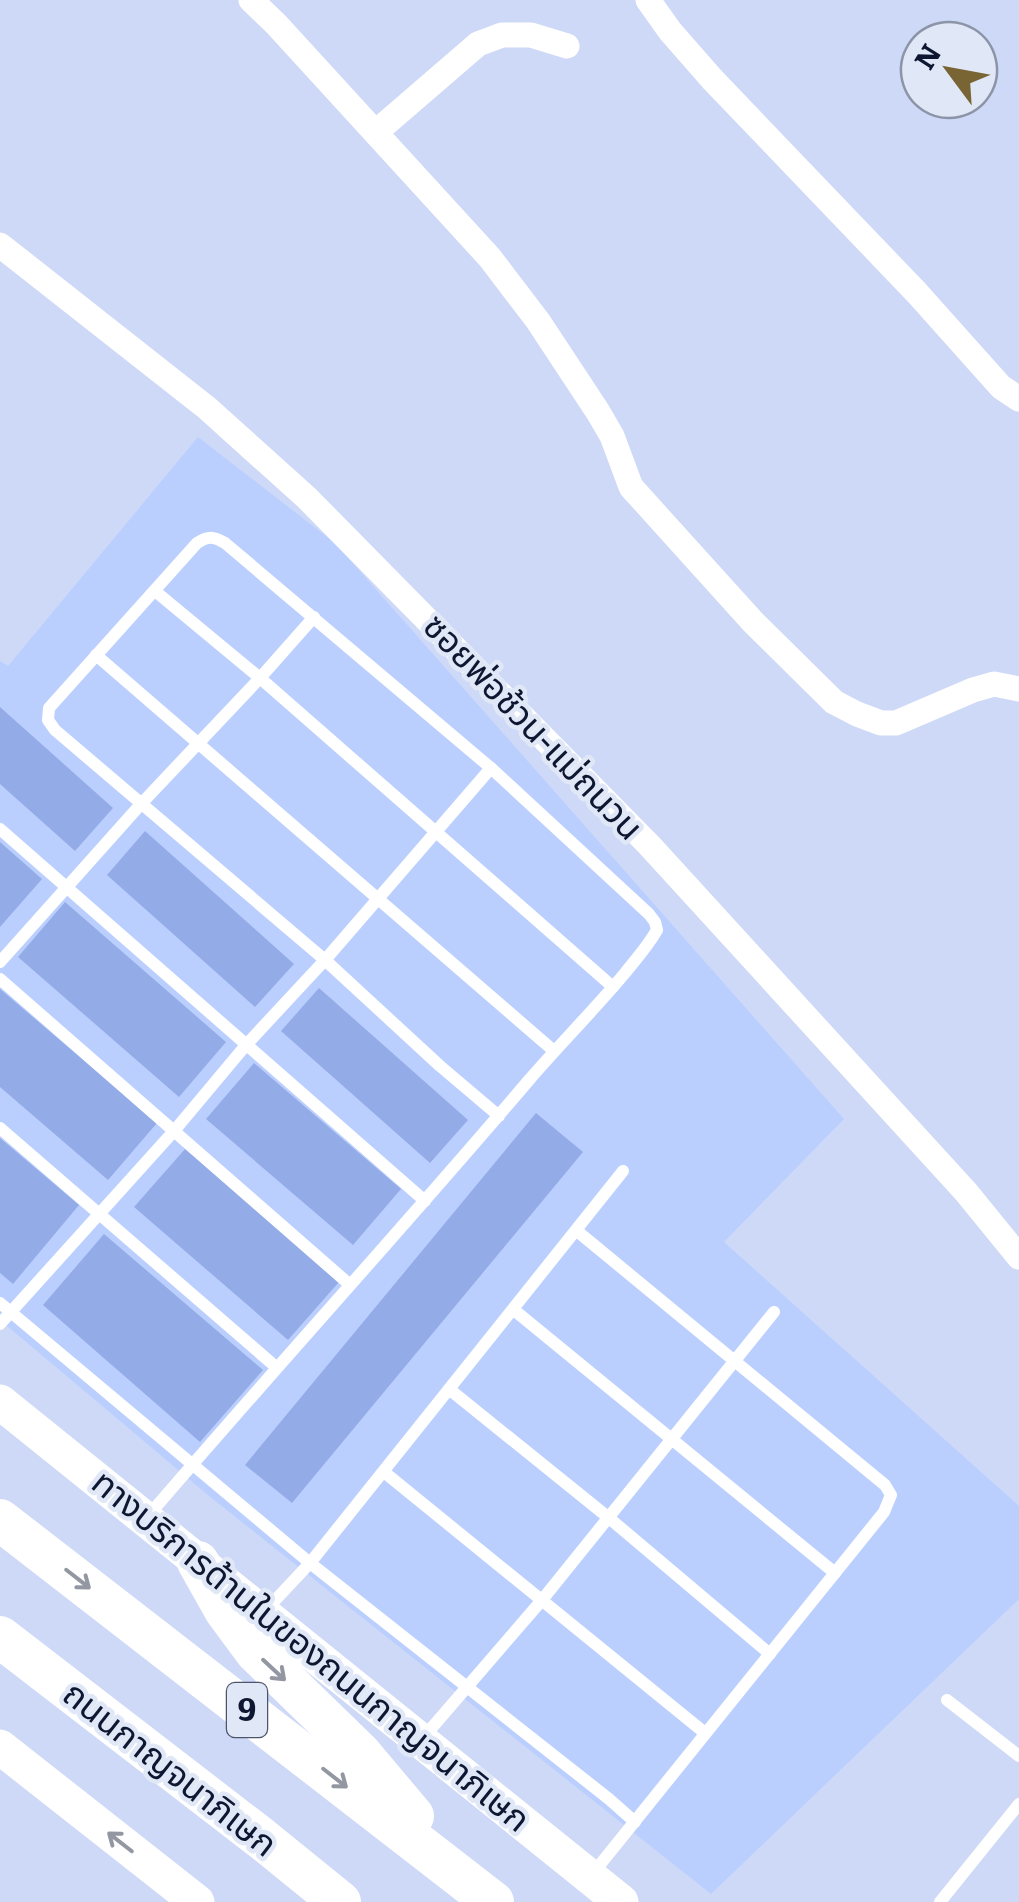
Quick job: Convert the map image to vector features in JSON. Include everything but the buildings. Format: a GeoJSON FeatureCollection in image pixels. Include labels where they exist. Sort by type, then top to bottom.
{"type":"FeatureCollection","features":[{"type":"Feature","properties":{"kind":"highway","name":"9"},"geometry":{"type":"LineString","coordinates":[[0,1520],[494,1902]]}},
{"type":"Feature","properties":{"kind":"highway"},"geometry":{"type":"LineString","coordinates":[[198,1562],[225,1610],[256,1652],[360,1753],[452,1869]]}},
{"type":"Feature","properties":{"kind":"highway","name":"ถนนกาญจนาภิเษก"},"geometry":{"type":"LineString","coordinates":[[0,1637],[340,1902]]}},
{"type":"Feature","properties":{"kind":"main road","name":"ทางบริการด้านในของถนนกาญจนาภิเษก"},"geometry":{"type":"LineString","coordinates":[[0,1402],[622,1902]]}},
{"type":"Feature","properties":{"kind":"main road"},"geometry":{"type":"LineString","coordinates":[[0,1747],[197,1902]]}},
{"type":"Feature","properties":{"kind":"street"},"geometry":{"type":"LineString","coordinates":[[251,0],[490,258],[538,321],[612,436],[631,487],[753,622],[834,702],[881,723],[896,723],[994,684],[1019,689]]}},
{"type":"Feature","properties":{"kind":"street"},"geometry":{"type":"LineString","coordinates":[[648,0],[670,32],[712,79],[1001,386],[1019,399]]}},
{"type":"Feature","properties":{"kind":"street"},"geometry":{"type":"LineString","coordinates":[[376,132],[478,44],[502,35],[532,35],[567,46]]}},
{"type":"Feature","properties":{"kind":"street","name":"ซอยพ่อช้วน-แม่ถนวน"},"geometry":{"type":"LineString","coordinates":[[0,245],[207,408],[306,498],[650,846],[966,1192],[1019,1257]]}},
{"type":"Feature","properties":{"kind":"lane"},"geometry":{"type":"LineString","coordinates":[[146,1519],[613,987],[657,930],[655,922],[491,768],[225,543],[214,537],[206,538],[197,543],[49,708],[48,720],[54,730],[326,960],[499,1116]]}},
{"type":"Feature","properties":{"kind":"lane"},"geometry":{"type":"LineString","coordinates":[[155,591],[613,987]]}},
{"type":"Feature","properties":{"kind":"lane"},"geometry":{"type":"LineString","coordinates":[[0,962],[314,617]]}},
{"type":"Feature","properties":{"kind":"lane"},"geometry":{"type":"LineString","coordinates":[[96,655],[554,1051]]}},
{"type":"Feature","properties":{"kind":"lane"},"geometry":{"type":"LineString","coordinates":[[0,1324],[5,1308],[174,1131],[491,768]]}},
{"type":"Feature","properties":{"kind":"lane"},"geometry":{"type":"LineString","coordinates":[[0,829],[424,1200]]}},
{"type":"Feature","properties":{"kind":"lane"},"geometry":{"type":"LineString","coordinates":[[0,979],[349,1284]]}},
{"type":"Feature","properties":{"kind":"lane"},"geometry":{"type":"LineString","coordinates":[[0,1128],[276,1368]]}},
{"type":"Feature","properties":{"kind":"lane"},"geometry":{"type":"LineString","coordinates":[[262,1614],[384,1472],[623,1171]]}},
{"type":"Feature","properties":{"kind":"lane"},"geometry":{"type":"LineString","coordinates":[[577,1231],[891,1495],[884,1512],[590,1877]]}},
{"type":"Feature","properties":{"kind":"lane"},"geometry":{"type":"LineString","coordinates":[[5,1308],[191,1465],[635,1822]]}},
{"type":"Feature","properties":{"kind":"lane"},"geometry":{"type":"LineString","coordinates":[[514,1310],[835,1573]]}},
{"type":"Feature","properties":{"kind":"lane"},"geometry":{"type":"LineString","coordinates":[[422,1739],[542,1600],[774,1312]]}},
{"type":"Feature","properties":{"kind":"lane"},"geometry":{"type":"LineString","coordinates":[[449,1389],[770,1654]]}},
{"type":"Feature","properties":{"kind":"lane"},"geometry":{"type":"LineString","coordinates":[[384,1472],[705,1733]]}},
{"type":"Feature","properties":{"kind":"lane"},"geometry":{"type":"LineString","coordinates":[[947,1700],[1019,1756]]}},
{"type":"Feature","properties":{"kind":"lane"},"geometry":{"type":"LineString","coordinates":[[940,1902],[1019,1804]]}},
{"type":"Feature","properties":{"kind":"shaded area"},"geometry":{"type":"Polygon","coordinates":[[[198,437],[335,543],[844,1119],[724,1242],[1019,1506],[1019,1599],[711,1894],[209,1496],[0,1320],[0,661],[8,666],[198,437]]]}}]}
